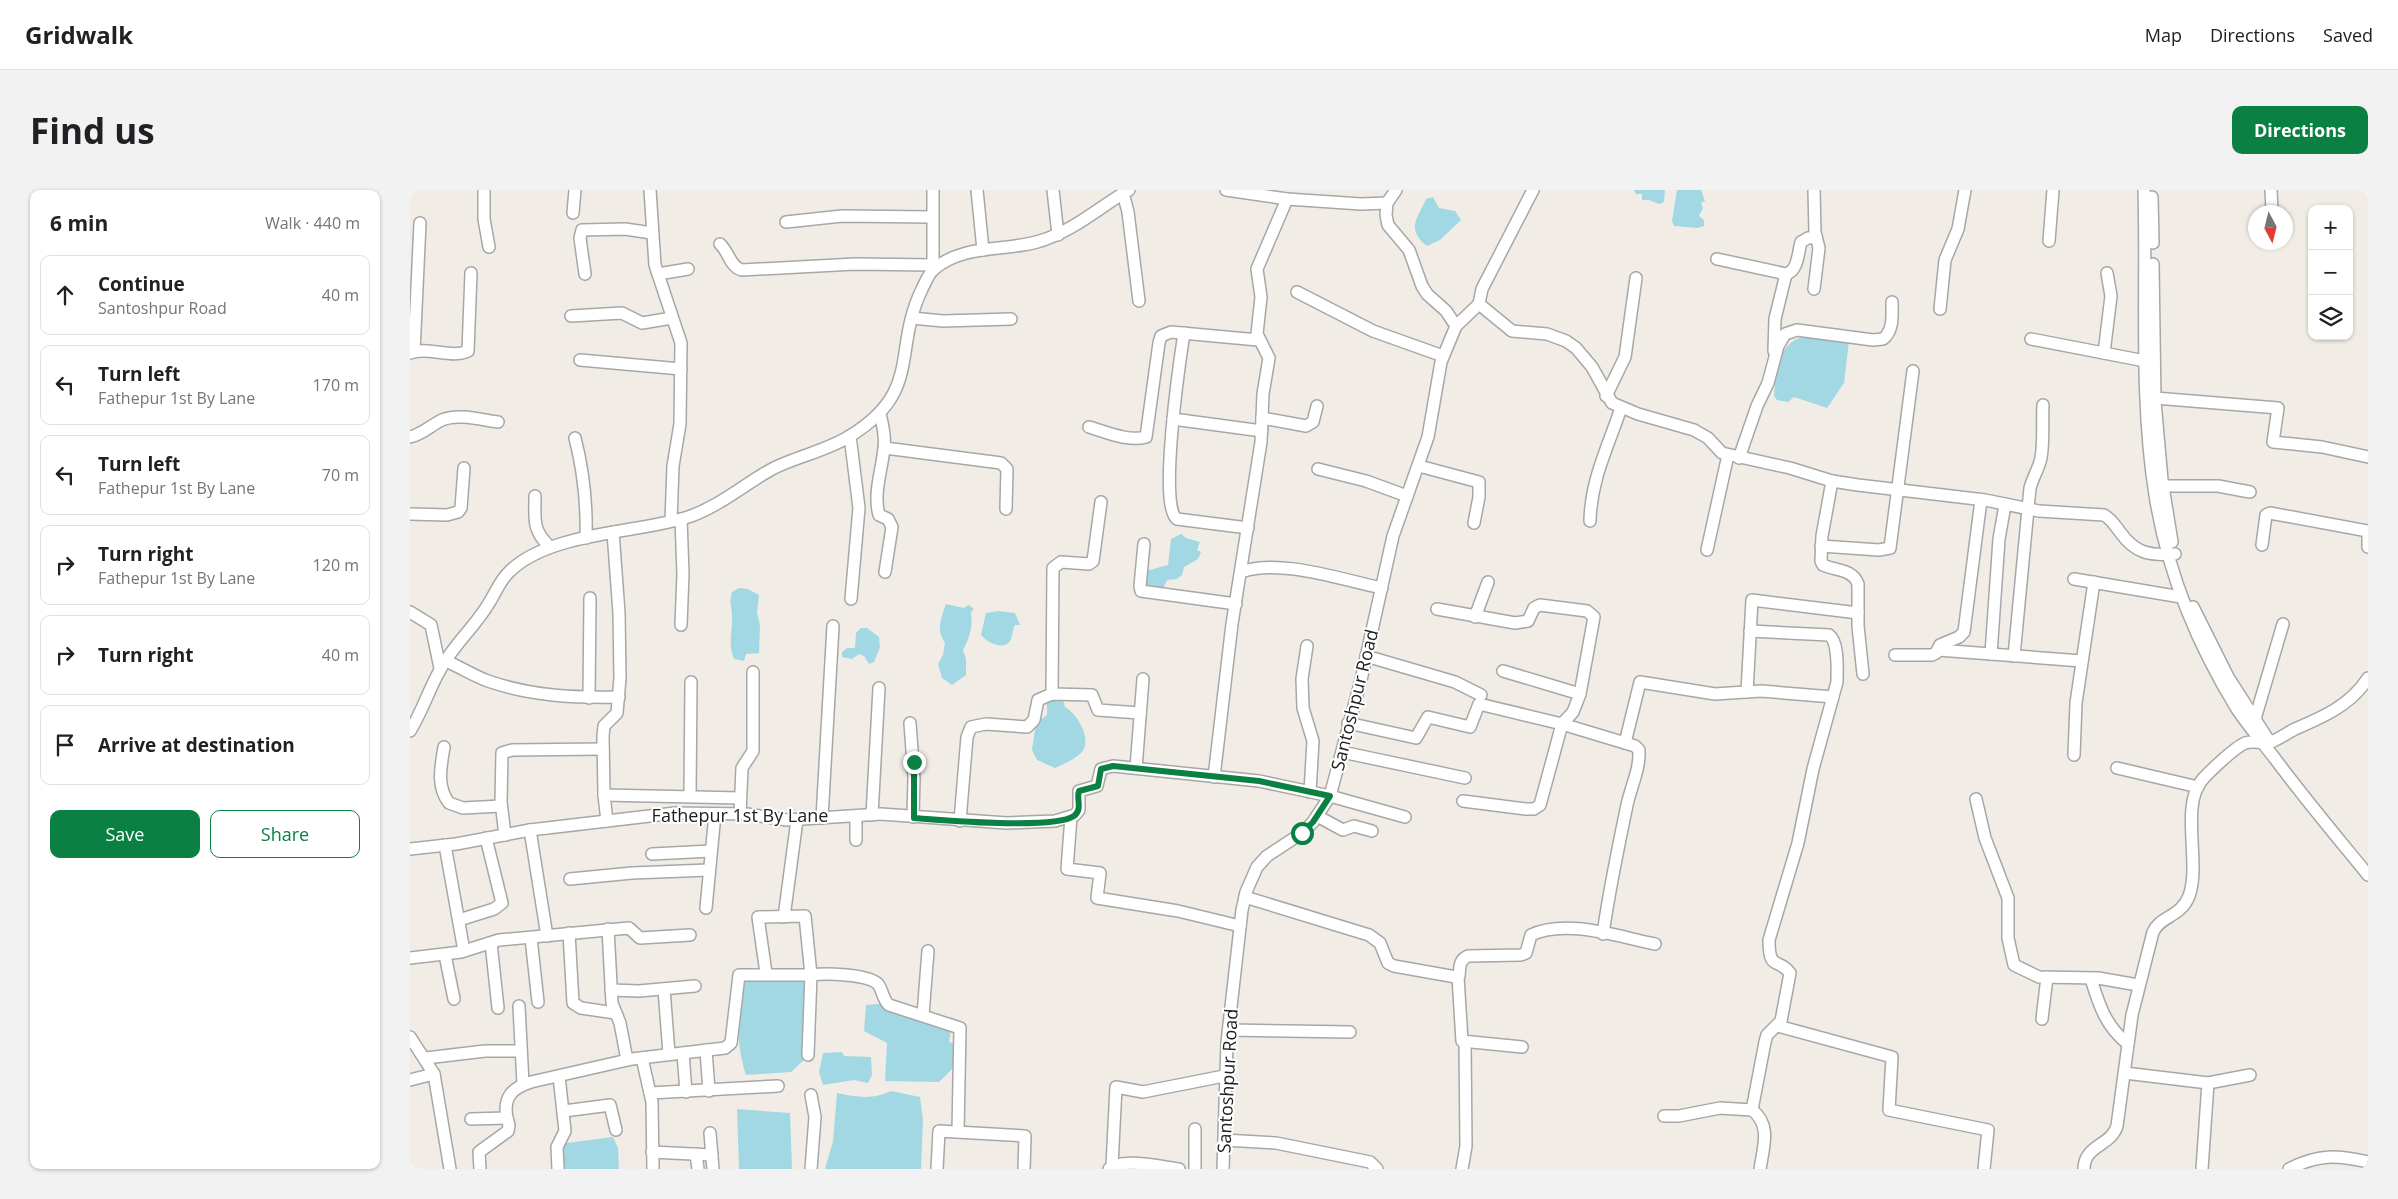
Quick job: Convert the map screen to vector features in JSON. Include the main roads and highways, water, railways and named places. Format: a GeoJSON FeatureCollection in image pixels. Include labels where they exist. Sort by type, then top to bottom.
{"type":"FeatureCollection","features":[{"type":"Feature","properties":{"kind":"water"},"geometry":{"type":"Polygon","coordinates":[[[1634,190],[1665,190],[1664,202],[1659,204],[1649,200],[1642,200],[1642,194],[1636,194],[1634,190]]]}},
{"type":"Feature","properties":{"kind":"water"},"geometry":{"type":"Polygon","coordinates":[[[1677,190],[1701,190],[1705,201],[1701,203],[1703,208],[1699,216],[1704,220],[1704,226],[1698,228],[1674,226],[1672,221],[1677,190]]]}},
{"type":"Feature","properties":{"kind":"water"},"geometry":{"type":"Polygon","coordinates":[[[1433,197],[1439,208],[1455,211],[1461,220],[1440,240],[1427,246],[1417,234],[1415,224],[1426,199],[1433,197]]]}},
{"type":"Feature","properties":{"kind":"water"},"geometry":{"type":"Polygon","coordinates":[[[1809,336],[1849,341],[1844,383],[1827,408],[1794,397],[1788,402],[1777,400],[1774,396],[1778,366],[1785,349],[1799,338],[1809,336]]]}},
{"type":"Feature","properties":{"kind":"water"},"geometry":{"type":"Polygon","coordinates":[[[1181,534],[1186,538],[1200,542],[1197,550],[1201,552],[1198,559],[1184,567],[1182,575],[1177,579],[1167,580],[1163,589],[1147,589],[1143,584],[1146,571],[1168,565],[1171,539],[1181,534]]]}},
{"type":"Feature","properties":{"kind":"water"},"geometry":{"type":"Polygon","coordinates":[[[739,588],[748,589],[759,595],[757,612],[760,625],[759,653],[746,654],[744,661],[734,659],[731,644],[731,596],[732,592],[739,588]]]}},
{"type":"Feature","properties":{"kind":"water"},"geometry":{"type":"Polygon","coordinates":[[[946,604],[964,608],[969,605],[974,609],[971,612],[970,632],[963,650],[966,659],[966,675],[952,685],[942,678],[938,664],[943,655],[945,643],[940,629],[946,604]]]}},
{"type":"Feature","properties":{"kind":"water"},"geometry":{"type":"Polygon","coordinates":[[[998,611],[1015,613],[1020,625],[1015,625],[1010,641],[1003,645],[991,643],[981,635],[986,613],[998,611]]]}},
{"type":"Feature","properties":{"kind":"water"},"geometry":{"type":"Polygon","coordinates":[[[861,628],[867,628],[879,637],[880,647],[874,662],[869,664],[864,656],[859,654],[852,659],[842,657],[842,652],[847,648],[855,648],[856,633],[861,628]]]}},
{"type":"Feature","properties":{"kind":"water"},"geometry":{"type":"Polygon","coordinates":[[[1047,699],[1063,700],[1065,707],[1079,722],[1085,736],[1084,749],[1080,754],[1055,768],[1037,760],[1032,750],[1036,723],[1047,715],[1047,699]]]}},
{"type":"Feature","properties":{"kind":"water"},"geometry":{"type":"Polygon","coordinates":[[[743,978],[809,978],[805,1059],[791,1072],[746,1075],[740,1052],[738,1027],[739,1002],[743,978]]]}},
{"type":"Feature","properties":{"kind":"water"},"geometry":{"type":"Polygon","coordinates":[[[889,1003],[953,1018],[949,1042],[956,1044],[953,1068],[939,1082],[885,1081],[887,1043],[864,1031],[866,1005],[889,1003]]]}},
{"type":"Feature","properties":{"kind":"water"},"geometry":{"type":"Polygon","coordinates":[[[842,1052],[844,1056],[871,1057],[872,1075],[868,1083],[854,1080],[823,1085],[819,1072],[823,1053],[842,1052]]]}},
{"type":"Feature","properties":{"kind":"water"},"geometry":{"type":"Polygon","coordinates":[[[891,1091],[920,1097],[923,1120],[921,1169],[825,1169],[833,1141],[837,1093],[871,1097],[891,1091]]]}},
{"type":"Feature","properties":{"kind":"water"},"geometry":{"type":"Polygon","coordinates":[[[737,1109],[790,1113],[792,1169],[739,1169],[737,1109]]]}},
{"type":"Feature","properties":{"kind":"water"},"geometry":{"type":"Polygon","coordinates":[[[613,1137],[618,1148],[619,1169],[561,1169],[559,1144],[613,1137]]]}}]}
